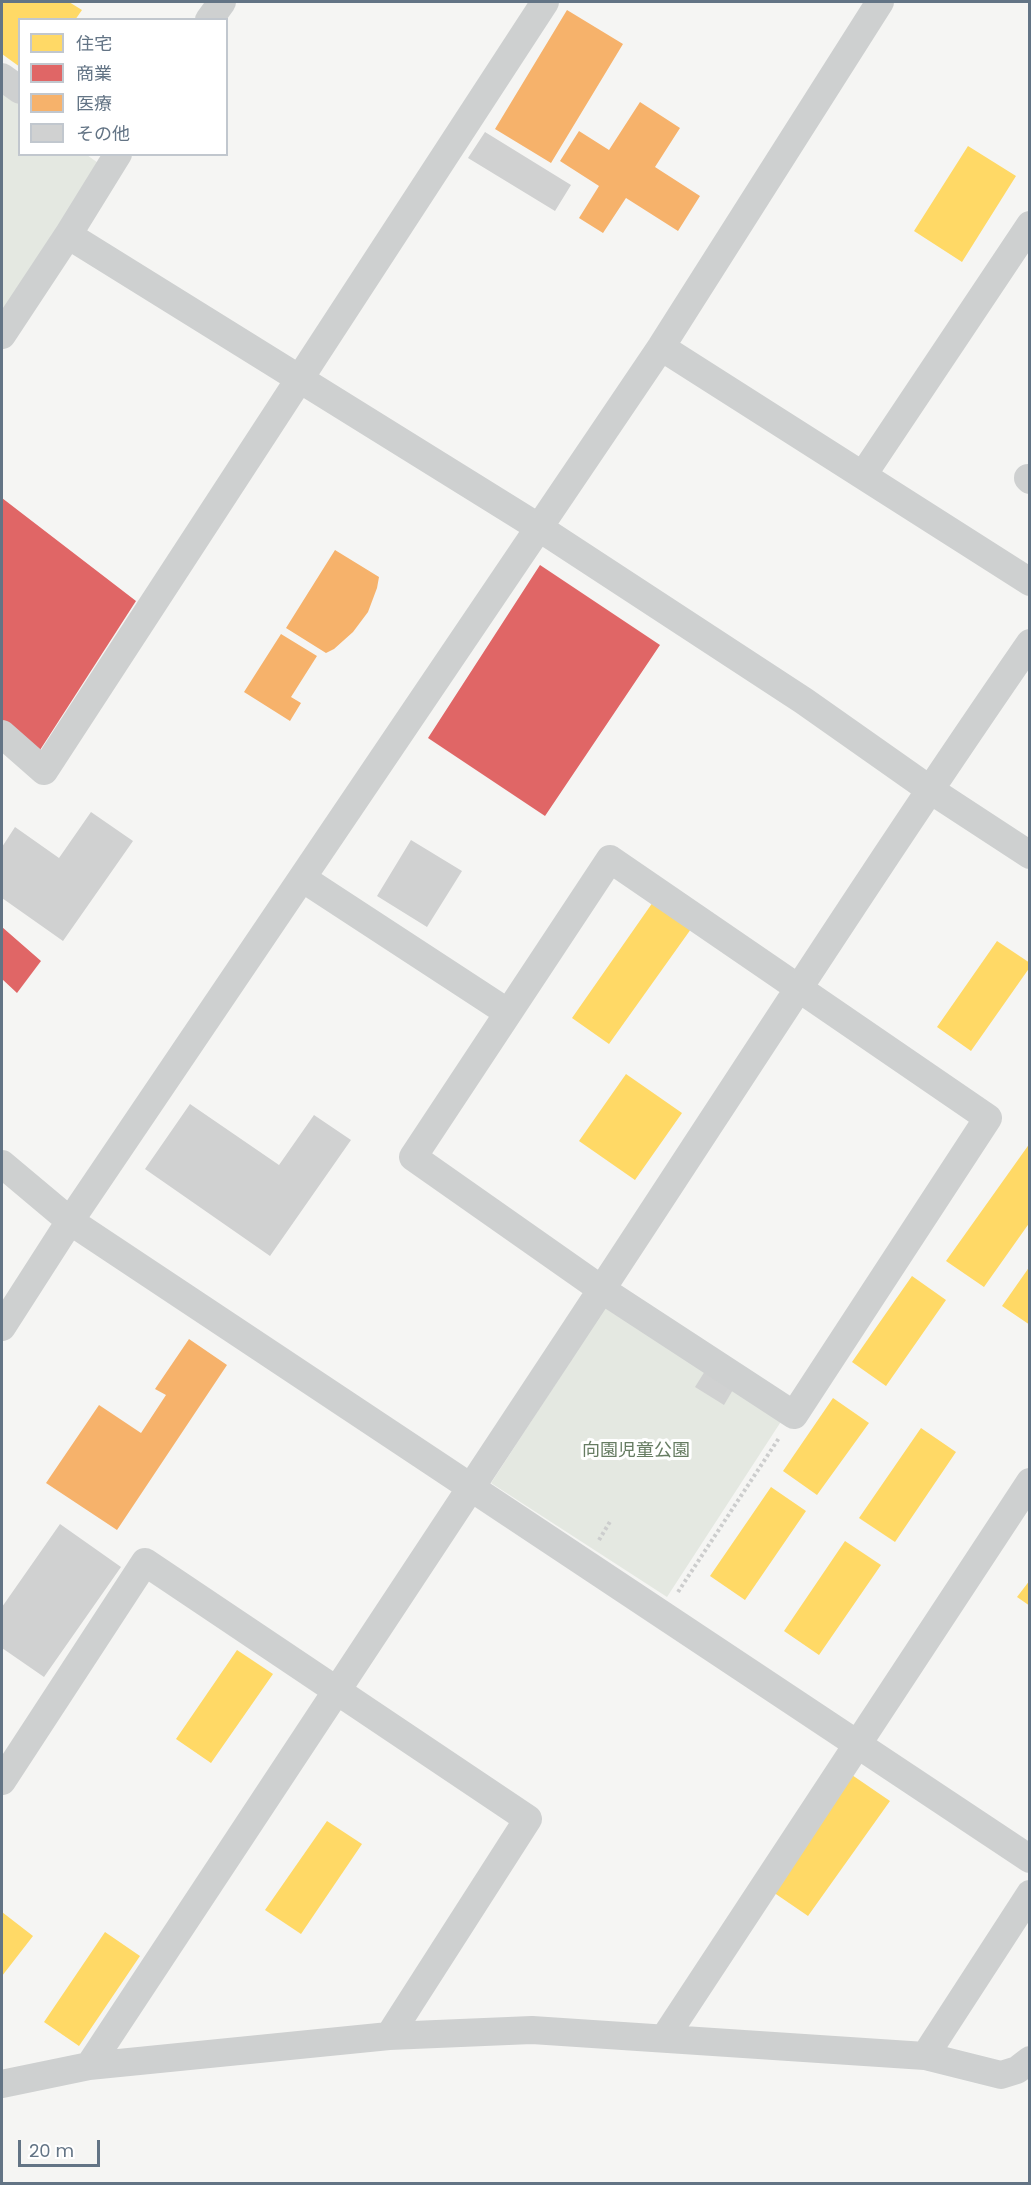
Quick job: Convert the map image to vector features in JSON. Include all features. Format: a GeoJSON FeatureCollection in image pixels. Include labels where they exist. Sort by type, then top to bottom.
{"type":"FeatureCollection","features":[{"type":"Feature","properties":{"kind":"street"},"geometry":{"type":"LineString","coordinates":[[211,18],[222,2]]}},
{"type":"Feature","properties":{"kind":"street"},"geometry":{"type":"LineString","coordinates":[[2,734],[44,771],[545,2]]}},
{"type":"Feature","properties":{"kind":"street"},"geometry":{"type":"LineString","coordinates":[[2,1327],[70,1221],[661,347],[880,2]]}},
{"type":"Feature","properties":{"kind":"street"},"geometry":{"type":"LineString","coordinates":[[2,77],[18,89]]}},
{"type":"Feature","properties":{"kind":"street"},"geometry":{"type":"LineString","coordinates":[[2,335],[68,235],[112,157]]}},
{"type":"Feature","properties":{"kind":"street"},"geometry":{"type":"LineString","coordinates":[[863,475],[1029,225]]}},
{"type":"Feature","properties":{"kind":"street"},"geometry":{"type":"LineString","coordinates":[[68,235],[538,527],[804,701],[929,789],[1029,855]]}},
{"type":"Feature","properties":{"kind":"street"},"geometry":{"type":"LineString","coordinates":[[661,347],[1029,582]]}},
{"type":"Feature","properties":{"kind":"street"},"geometry":{"type":"LineString","coordinates":[[89,2066],[338,1692],[470,1487],[929,789],[1029,643]]}},
{"type":"Feature","properties":{"kind":"street"},"geometry":{"type":"LineString","coordinates":[[610,860],[797,989],[988,1118],[794,1414],[602,1289],[412,1157],[610,860]]}},
{"type":"Feature","properties":{"kind":"street"},"geometry":{"type":"LineString","coordinates":[[302,878],[507,1012]]}},
{"type":"Feature","properties":{"kind":"street"},"geometry":{"type":"LineString","coordinates":[[2,1164],[70,1221],[1029,1859]]}},
{"type":"Feature","properties":{"kind":"street"},"geometry":{"type":"LineString","coordinates":[[665,2037],[1029,1482]]}},
{"type":"Feature","properties":{"kind":"street"},"geometry":{"type":"LineString","coordinates":[[2,1781],[145,1562],[528,1819],[389,2036]]}},
{"type":"Feature","properties":{"kind":"street"},"geometry":{"type":"LineString","coordinates":[[925,2056],[1029,1894]]}},
{"type":"Feature","properties":{"kind":"street"},"geometry":{"type":"LineString","coordinates":[[2,2084],[89,2066],[389,2036],[532,2030],[925,2056],[1001,2075],[1017,2070],[1029,2061]]}},
{"type":"Feature","properties":{"kind":"path"},"geometry":{"type":"LineString","coordinates":[[663,1615],[794,1414]]}},
{"type":"Feature","properties":{"kind":"green space"},"geometry":{"type":"Polygon","coordinates":[[[2,90],[18,103],[18,156],[88,156],[101,165],[2,314],[2,90]]]}},
{"type":"Feature","properties":{"kind":"green space","name":"向園児童公園"},"geometry":{"type":"Polygon","coordinates":[[[605,1308],[782,1420],[667,1597],[491,1483],[605,1308]]]}},
{"type":"Feature","properties":{"kind":"building: 住宅"},"geometry":{"type":"Polygon","coordinates":[[[4,2],[69,2],[82,10],[76,18],[18,18],[18,66],[2,54],[2,5],[4,2]]]}},
{"type":"Feature","properties":{"kind":"building: 住宅"},"geometry":{"type":"Polygon","coordinates":[[[968,146],[1016,176],[962,262],[914,231],[968,146]]]}},
{"type":"Feature","properties":{"kind":"building: 住宅"},"geometry":{"type":"Polygon","coordinates":[[[653,902],[691,929],[609,1044],[572,1018],[653,902]]]}},
{"type":"Feature","properties":{"kind":"building: 住宅"},"geometry":{"type":"Polygon","coordinates":[[[997,941],[1030,963],[1030,967],[971,1051],[937,1027],[997,941]]]}},
{"type":"Feature","properties":{"kind":"building: 住宅"},"geometry":{"type":"Polygon","coordinates":[[[626,1074],[682,1113],[635,1180],[579,1141],[626,1074]]]}},
{"type":"Feature","properties":{"kind":"building: 住宅"},"geometry":{"type":"Polygon","coordinates":[[[1030,1143],[1030,1222],[984,1287],[946,1261],[1030,1143]]]}},
{"type":"Feature","properties":{"kind":"building: 住宅"},"geometry":{"type":"Polygon","coordinates":[[[1030,1266],[1030,1325],[1002,1306],[1030,1266]]]}},
{"type":"Feature","properties":{"kind":"building: 住宅"},"geometry":{"type":"Polygon","coordinates":[[[912,1276],[946,1300],[886,1386],[852,1362],[912,1276]]]}},
{"type":"Feature","properties":{"kind":"building: 住宅"},"geometry":{"type":"Polygon","coordinates":[[[833,1398],[869,1423],[817,1495],[783,1471],[833,1398]]]}},
{"type":"Feature","properties":{"kind":"building: 住宅"},"geometry":{"type":"Polygon","coordinates":[[[921,1428],[956,1452],[895,1542],[859,1518],[921,1428]]]}},
{"type":"Feature","properties":{"kind":"building: 住宅"},"geometry":{"type":"Polygon","coordinates":[[[771,1487],[806,1511],[745,1600],[710,1576],[771,1487]]]}},
{"type":"Feature","properties":{"kind":"building: 住宅"},"geometry":{"type":"Polygon","coordinates":[[[845,1541],[881,1565],[819,1655],[784,1631],[845,1541]]]}},
{"type":"Feature","properties":{"kind":"building: 住宅"},"geometry":{"type":"Polygon","coordinates":[[[1030,1580],[1030,1606],[1017,1597],[1030,1580]]]}},
{"type":"Feature","properties":{"kind":"building: 住宅"},"geometry":{"type":"Polygon","coordinates":[[[237,1650],[273,1674],[211,1763],[176,1739],[237,1650]]]}},
{"type":"Feature","properties":{"kind":"building: 住宅"},"geometry":{"type":"Polygon","coordinates":[[[852,1775],[890,1801],[808,1916],[770,1890],[852,1775]]]}},
{"type":"Feature","properties":{"kind":"building: 住宅"},"geometry":{"type":"Polygon","coordinates":[[[327,1821],[362,1844],[301,1934],[265,1910],[327,1821]]]}},
{"type":"Feature","properties":{"kind":"building: 住宅"},"geometry":{"type":"Polygon","coordinates":[[[2,1912],[33,1936],[2,1976],[2,1912]]]}},
{"type":"Feature","properties":{"kind":"building: 住宅"},"geometry":{"type":"Polygon","coordinates":[[[105,1932],[140,1956],[79,2046],[44,2022],[105,1932]]]}},
{"type":"Feature","properties":{"kind":"building: 商業"},"geometry":{"type":"Polygon","coordinates":[[[2,498],[136,601],[40,750],[2,720],[2,498]]]}},
{"type":"Feature","properties":{"kind":"building: 商業"},"geometry":{"type":"Polygon","coordinates":[[[540,565],[660,645],[545,816],[428,738],[540,565]]]}},
{"type":"Feature","properties":{"kind":"building: 商業"},"geometry":{"type":"Polygon","coordinates":[[[2,927],[41,961],[17,993],[2,979],[2,927]]]}},
{"type":"Feature","properties":{"kind":"building: 医療"},"geometry":{"type":"Polygon","coordinates":[[[567,10],[623,44],[551,163],[495,129],[567,10]]]}},
{"type":"Feature","properties":{"kind":"building: 医療"},"geometry":{"type":"Polygon","coordinates":[[[640,102],[680,128],[655,167],[700,196],[678,231],[626,198],[603,233],[579,218],[599,186],[560,161],[579,131],[609,150],[640,102]]]}},
{"type":"Feature","properties":{"kind":"building: 医療"},"geometry":{"type":"Polygon","coordinates":[[[335,550],[379,577],[368,612],[353,632],[326,653],[286,628],[335,550]]]}},
{"type":"Feature","properties":{"kind":"building: 医療"},"geometry":{"type":"Polygon","coordinates":[[[281,634],[317,656],[291,697],[301,703],[290,721],[244,692],[281,634]]]}},
{"type":"Feature","properties":{"kind":"building: 医療"},"geometry":{"type":"Polygon","coordinates":[[[189,1339],[227,1365],[117,1530],[46,1483],[99,1405],[141,1433],[166,1395],[155,1389],[189,1339]]]}},
{"type":"Feature","properties":{"kind":"building: その他"},"geometry":{"type":"Polygon","coordinates":[[[485,132],[571,185],[555,211],[468,158],[485,132]]]}},
{"type":"Feature","properties":{"kind":"building: その他"},"geometry":{"type":"Polygon","coordinates":[[[91,812],[133,841],[63,941],[2,898],[2,847],[15,827],[59,858],[91,812]]]}},
{"type":"Feature","properties":{"kind":"building: その他"},"geometry":{"type":"Polygon","coordinates":[[[411,840],[462,871],[427,927],[377,896],[411,840]]]}},
{"type":"Feature","properties":{"kind":"building: その他"},"geometry":{"type":"Polygon","coordinates":[[[190,1104],[279,1165],[314,1115],[351,1140],[270,1256],[145,1169],[190,1104]]]}},
{"type":"Feature","properties":{"kind":"building: その他"},"geometry":{"type":"Polygon","coordinates":[[[705,1371],[734,1388],[724,1405],[695,1387],[705,1371]]]}},
{"type":"Feature","properties":{"kind":"building: その他"},"geometry":{"type":"Polygon","coordinates":[[[60,1524],[121,1567],[44,1677],[2,1648],[2,1607],[60,1524]]]}}]}
